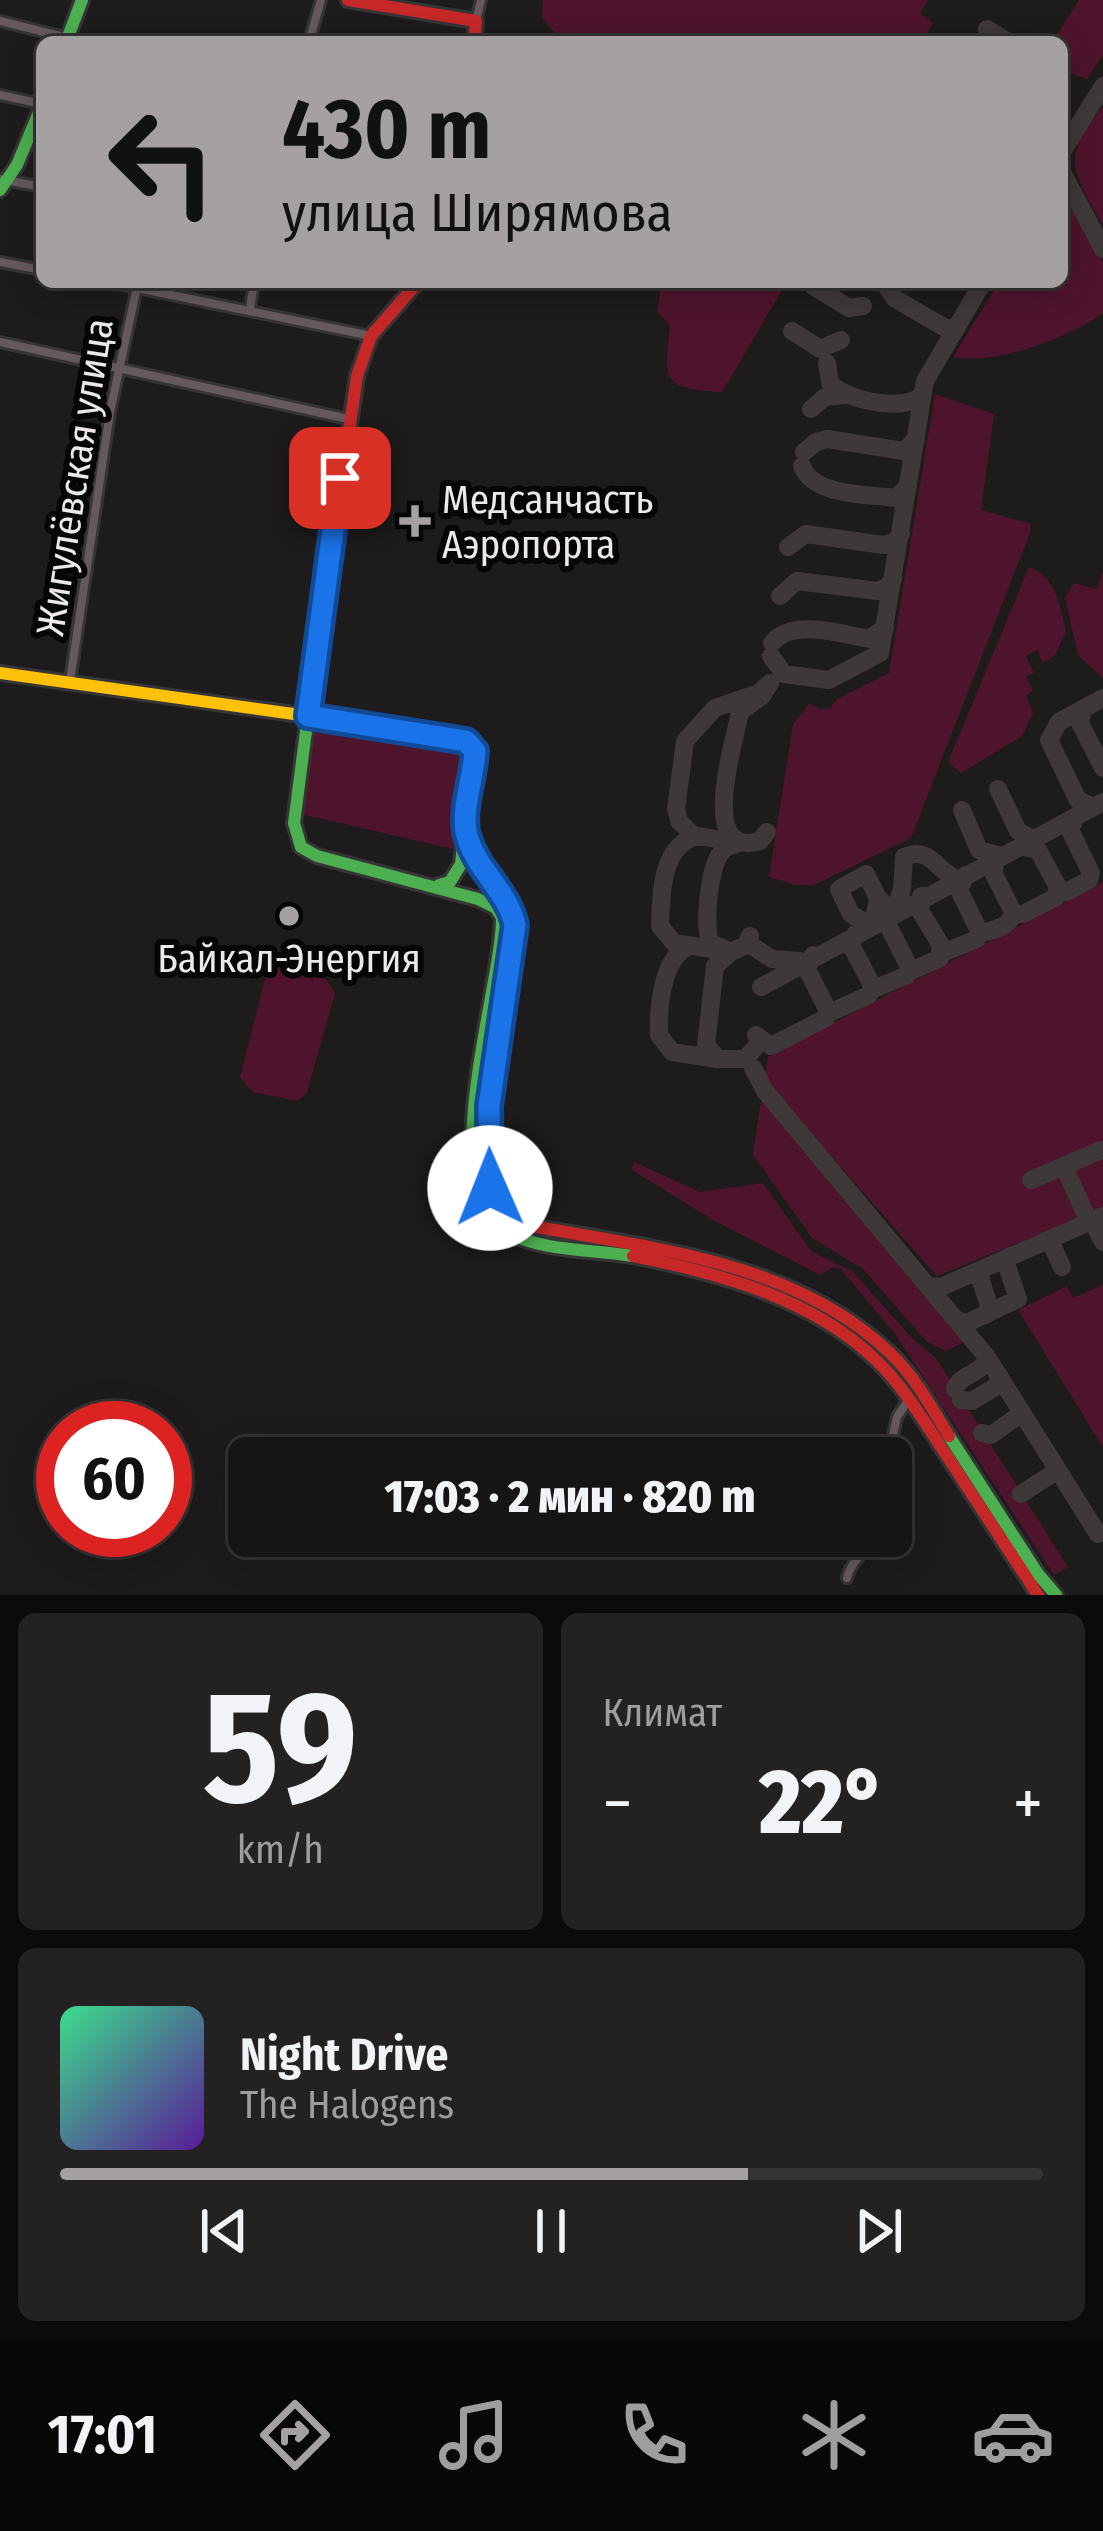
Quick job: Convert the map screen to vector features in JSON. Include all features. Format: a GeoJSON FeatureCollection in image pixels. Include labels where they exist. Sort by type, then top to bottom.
{"type":"FeatureCollection","features":[{"type":"Feature","properties":{"kind":"main road"},"geometry":{"type":"LineString","coordinates":[[68,36],[82,0]]}},
{"type":"Feature","properties":{"kind":"main road"},"geometry":{"type":"LineString","coordinates":[[348,0],[476,22],[475,36]]}},
{"type":"Feature","properties":{"kind":"main road"},"geometry":{"type":"LineString","coordinates":[[2,183],[36,116]]}},
{"type":"Feature","properties":{"kind":"main road"},"geometry":{"type":"LineString","coordinates":[[413,288],[370,336],[348,419],[294,823],[301,847],[317,856],[488,903],[502,919],[474,1148],[478,1201],[491,1220],[513,1235],[680,1266],[738,1281],[819,1312],[884,1368],[909,1399],[1038,1595]]}},
{"type":"Feature","properties":{"kind":"main road"},"geometry":{"type":"LineString","coordinates":[[0,673],[470,744],[475,756],[458,870],[444,886],[425,885]]}},
{"type":"Feature","properties":{"kind":"main road"},"geometry":{"type":"LineString","coordinates":[[466,816],[469,844],[505,899],[515,925],[488,1119],[488,1175],[497,1205],[518,1222],[718,1264],[768,1281],[873,1338],[911,1378],[1056,1595]]}},
{"type":"Feature","properties":{"kind":"main road"},"geometry":{"type":"LineString","coordinates":[[865,1352],[861,1339],[873,1338]]}},
{"type":"Feature","properties":{"kind":"street"},"geometry":{"type":"LineString","coordinates":[[311,36],[321,0]]}},
{"type":"Feature","properties":{"kind":"street"},"geometry":{"type":"LineString","coordinates":[[476,22],[481,0]]}},
{"type":"Feature","properties":{"kind":"street"},"geometry":{"type":"LineString","coordinates":[[0,21],[53,36]]}},
{"type":"Feature","properties":{"kind":"street"},"geometry":{"type":"LineString","coordinates":[[0,95],[36,103]]}},
{"type":"Feature","properties":{"kind":"street"},"geometry":{"type":"LineString","coordinates":[[2,183],[36,186]]}},
{"type":"Feature","properties":{"kind":"street"},"geometry":{"type":"LineString","coordinates":[[0,262],[36,269]]}},
{"type":"Feature","properties":{"kind":"street","name":"Жигулёвская улица"},"geometry":{"type":"LineString","coordinates":[[70,683],[118,369],[136,288]]}},
{"type":"Feature","properties":{"kind":"street"},"geometry":{"type":"LineString","coordinates":[[151,288],[370,336]]}},
{"type":"Feature","properties":{"kind":"street"},"geometry":{"type":"LineString","coordinates":[[250,309],[253,288]]}},
{"type":"Feature","properties":{"kind":"street"},"geometry":{"type":"LineString","coordinates":[[0,342],[348,419]]}},
{"type":"Feature","properties":{"kind":"street"},"geometry":{"type":"LineString","coordinates":[[893,1437],[897,1417],[909,1399]]}},
{"type":"Feature","properties":{"kind":"street"},"geometry":{"type":"LineString","coordinates":[[847,1578],[862,1557]]}},
{"type":"Feature","properties":{"kind":"shaded area"},"geometry":{"type":"Polygon","coordinates":[[[543,0],[928,0],[920,13],[933,23],[925,36],[558,36],[542,18],[543,0]]]}},
{"type":"Feature","properties":{"kind":"shaded area"},"geometry":{"type":"Polygon","coordinates":[[[1079,0],[1103,0],[1103,55],[1087,79],[1068,73],[1068,36],[1056,36],[1079,0]]]}},
{"type":"Feature","properties":{"kind":"shaded area"},"geometry":{"type":"Polygon","coordinates":[[[1103,107],[1103,226],[1075,166],[1080,140],[1103,107]]]}},
{"type":"Feature","properties":{"kind":"shaded area"},"geometry":{"type":"Polygon","coordinates":[[[1068,199],[1103,262],[1103,313],[1031,348],[989,357],[953,357],[995,288],[1068,288],[1068,199]]]}},
{"type":"Feature","properties":{"kind":"shaded area"},"geometry":{"type":"Polygon","coordinates":[[[661,288],[783,288],[722,392],[687,388],[671,378],[667,359],[670,326],[657,311],[661,288]]]}},
{"type":"Feature","properties":{"kind":"shaded area"},"geometry":{"type":"Polygon","coordinates":[[[935,394],[994,414],[981,510],[1031,524],[1030,533],[911,838],[814,885],[769,877],[793,724],[810,703],[819,709],[830,708],[837,699],[889,673],[935,394]]]}},
{"type":"Feature","properties":{"kind":"shaded area"},"geometry":{"type":"Polygon","coordinates":[[[1029,567],[1051,585],[1066,632],[1055,655],[1043,663],[1037,650],[1026,656],[1034,673],[1026,676],[1033,691],[1026,695],[1033,713],[1022,736],[961,773],[949,763],[950,757],[1029,567]]]}},
{"type":"Feature","properties":{"kind":"shaded area"},"geometry":{"type":"Polygon","coordinates":[[[1103,571],[1103,678],[1078,655],[1065,598],[1074,583],[1097,589],[1103,571]]]}},
{"type":"Feature","properties":{"kind":"shaded area"},"geometry":{"type":"Polygon","coordinates":[[[313,722],[456,744],[464,764],[453,849],[301,814],[313,722]]]}},
{"type":"Feature","properties":{"kind":"shaded area"},"geometry":{"type":"Polygon","coordinates":[[[1103,882],[1103,1142],[1023,1177],[1028,1188],[1063,1173],[1084,1216],[937,1276],[764,1080],[768,1057],[1103,882]]]}},
{"type":"Feature","properties":{"kind":"shaded area"},"geometry":{"type":"Polygon","coordinates":[[[279,968],[326,979],[335,993],[307,1093],[298,1101],[252,1092],[240,1077],[266,975],[279,968]]]}},
{"type":"Feature","properties":{"kind":"shaded area"},"geometry":{"type":"Polygon","coordinates":[[[761,1099],[963,1336],[962,1343],[946,1351],[927,1342],[863,1269],[812,1238],[753,1155],[761,1099]]]}},
{"type":"Feature","properties":{"kind":"shaded area"},"geometry":{"type":"Polygon","coordinates":[[[1103,1155],[1103,1208],[1091,1213],[1070,1170],[1103,1155]]]}},
{"type":"Feature","properties":{"kind":"shaded area"},"geometry":{"type":"Polygon","coordinates":[[[634,1162],[700,1192],[763,1183],[811,1251],[852,1271],[936,1358],[1068,1567],[1054,1575],[895,1334],[840,1268],[820,1275],[713,1220],[632,1170],[634,1162]]]}},
{"type":"Feature","properties":{"kind":"shaded area"},"geometry":{"type":"Polygon","coordinates":[[[1103,1285],[1103,1447],[1018,1310],[1067,1286],[1073,1298],[1103,1285]]]}},
{"type":"Feature","properties":{"kind":"taxiway"},"geometry":{"type":"LineString","coordinates":[[987,29],[998,36]]}},
{"type":"Feature","properties":{"kind":"taxiway"},"geometry":{"type":"LineString","coordinates":[[1068,142],[1103,86]]}},
{"type":"Feature","properties":{"kind":"taxiway"},"geometry":{"type":"LineString","coordinates":[[1068,183],[1103,249]]}},
{"type":"Feature","properties":{"kind":"taxiway"},"geometry":{"type":"LineString","coordinates":[[816,288],[849,308],[863,306]]}},
{"type":"Feature","properties":{"kind":"taxiway"},"geometry":{"type":"LineString","coordinates":[[888,288],[894,298],[947,329],[957,327]]}},
{"type":"Feature","properties":{"kind":"taxiway"},"geometry":{"type":"LineString","coordinates":[[771,656],[784,674],[829,680],[880,653],[925,381],[979,288]]}},
{"type":"Feature","properties":{"kind":"taxiway"},"geometry":{"type":"LineString","coordinates":[[792,331],[820,349],[841,340]]}},
{"type":"Feature","properties":{"kind":"taxiway"},"geometry":{"type":"LineString","coordinates":[[827,363],[830,383],[849,395],[891,404],[923,394]]}},
{"type":"Feature","properties":{"kind":"taxiway"},"geometry":{"type":"LineString","coordinates":[[811,409],[825,397],[845,395]]}},
{"type":"Feature","properties":{"kind":"taxiway"},"geometry":{"type":"LineString","coordinates":[[804,452],[827,439],[904,451],[916,439]]}},
{"type":"Feature","properties":{"kind":"taxiway"},"geometry":{"type":"LineString","coordinates":[[802,466],[817,483],[842,492],[895,498],[908,487]]}},
{"type":"Feature","properties":{"kind":"taxiway"},"geometry":{"type":"LineString","coordinates":[[788,547],[806,534],[883,545],[895,542],[901,534]]}},
{"type":"Feature","properties":{"kind":"taxiway"},"geometry":{"type":"LineString","coordinates":[[780,596],[797,581],[878,591],[893,579]]}},
{"type":"Feature","properties":{"kind":"taxiway"},"geometry":{"type":"LineString","coordinates":[[772,643],[781,635],[804,629],[869,639],[885,628]]}},
{"type":"Feature","properties":{"kind":"taxiway"},"geometry":{"type":"LineString","coordinates":[[739,843],[693,835],[679,821],[676,809],[685,741],[715,708],[759,693],[770,683],[762,696],[740,712],[724,795],[729,833],[741,842],[760,841],[767,832]]}},
{"type":"Feature","properties":{"kind":"taxiway"},"geometry":{"type":"LineString","coordinates":[[1093,807],[1078,800],[1049,740],[1059,722],[1103,698]]}},
{"type":"Feature","properties":{"kind":"taxiway"},"geometry":{"type":"LineString","coordinates":[[1083,709],[1080,723],[1103,768]]}},
{"type":"Feature","properties":{"kind":"taxiway"},"geometry":{"type":"LineString","coordinates":[[998,789],[1018,831],[1032,839]]}},
{"type":"Feature","properties":{"kind":"taxiway"},"geometry":{"type":"LineString","coordinates":[[761,987],[1103,802]]}},
{"type":"Feature","properties":{"kind":"taxiway"},"geometry":{"type":"LineString","coordinates":[[962,810],[979,850],[1001,856],[995,861],[994,874],[1014,914],[1056,897],[1057,889]]}},
{"type":"Feature","properties":{"kind":"taxiway"},"geometry":{"type":"LineString","coordinates":[[1020,846],[1038,850],[1060,891],[1089,880],[1091,873],[1070,830],[1076,816]]}},
{"type":"Feature","properties":{"kind":"taxiway"},"geometry":{"type":"LineString","coordinates":[[698,836],[686,841],[670,860],[660,926],[674,943],[719,950]]}},
{"type":"Feature","properties":{"kind":"taxiway"},"geometry":{"type":"LineString","coordinates":[[739,843],[723,851],[713,871],[709,935],[711,943],[731,952],[746,945],[750,936]]}},
{"type":"Feature","properties":{"kind":"taxiway"},"geometry":{"type":"LineString","coordinates":[[878,898],[874,920],[867,924],[851,914],[839,889],[866,874],[878,898],[894,913],[902,889],[904,857],[913,854],[927,857],[958,879]]}},
{"type":"Feature","properties":{"kind":"taxiway"},"geometry":{"type":"LineString","coordinates":[[966,875],[959,890],[979,931],[999,928],[1014,914]]}},
{"type":"Feature","properties":{"kind":"taxiway"},"geometry":{"type":"LineString","coordinates":[[921,896],[925,896],[919,909],[945,952],[977,939],[979,931]]}},
{"type":"Feature","properties":{"kind":"taxiway"},"geometry":{"type":"LineString","coordinates":[[891,914],[888,925],[911,971],[940,958],[940,949]]}},
{"type":"Feature","properties":{"kind":"taxiway"},"geometry":{"type":"LineString","coordinates":[[856,933],[851,945],[874,989],[910,970]]}},
{"type":"Feature","properties":{"kind":"taxiway"},"geometry":{"type":"LineString","coordinates":[[690,946],[668,971],[659,1035],[672,1052],[718,1059]]}},
{"type":"Feature","properties":{"kind":"taxiway"},"geometry":{"type":"LineString","coordinates":[[752,946],[772,959],[800,961]]}},
{"type":"Feature","properties":{"kind":"taxiway"},"geometry":{"type":"LineString","coordinates":[[731,952],[715,966],[706,1045],[718,1059],[745,1059],[755,1048]]}},
{"type":"Feature","properties":{"kind":"taxiway"},"geometry":{"type":"LineString","coordinates":[[813,955],[807,969],[829,1013],[869,995],[872,988]]}},
{"type":"Feature","properties":{"kind":"taxiway"},"geometry":{"type":"LineString","coordinates":[[756,1035],[771,1046],[826,1018],[827,1012]]}},
{"type":"Feature","properties":{"kind":"taxiway"},"geometry":{"type":"LineString","coordinates":[[753,1068],[765,1091],[987,1357],[1098,1534]]}},
{"type":"Feature","properties":{"kind":"taxiway"},"geometry":{"type":"LineString","coordinates":[[1031,1180],[1101,1150]]}},
{"type":"Feature","properties":{"kind":"taxiway"},"geometry":{"type":"LineString","coordinates":[[1064,1166],[1089,1222]]}},
{"type":"Feature","properties":{"kind":"taxiway"},"geometry":{"type":"LineString","coordinates":[[930,1286],[941,1287],[1103,1216]]}},
{"type":"Feature","properties":{"kind":"taxiway"},"geometry":{"type":"LineString","coordinates":[[1099,1218],[1094,1224],[1103,1242]]}},
{"type":"Feature","properties":{"kind":"taxiway"},"geometry":{"type":"LineString","coordinates":[[1044,1241],[1051,1243],[1062,1267]]}},
{"type":"Feature","properties":{"kind":"taxiway"},"geometry":{"type":"LineString","coordinates":[[959,1321],[967,1323],[1018,1299],[1006,1263],[1010,1256]]}},
{"type":"Feature","properties":{"kind":"taxiway"},"geometry":{"type":"LineString","coordinates":[[978,1271],[989,1306],[986,1315]]}},
{"type":"Feature","properties":{"kind":"taxiway"},"geometry":{"type":"LineString","coordinates":[[955,1389],[987,1357]]}},
{"type":"Feature","properties":{"kind":"taxiway"},"geometry":{"type":"LineString","coordinates":[[961,1400],[972,1401],[997,1386],[999,1375]]}},
{"type":"Feature","properties":{"kind":"taxiway"},"geometry":{"type":"LineString","coordinates":[[982,1433],[991,1435],[1022,1413]]}},
{"type":"Feature","properties":{"kind":"taxiway"},"geometry":{"type":"LineString","coordinates":[[1021,1494],[1058,1470]]}},
{"type":"Feature","properties":{"kind":"traffic: fast"},"geometry":{"type":"LineString","coordinates":[[68,36],[82,0]]}},
{"type":"Feature","properties":{"kind":"traffic: fast"},"geometry":{"type":"LineString","coordinates":[[0,190],[17,165],[36,119]]}},
{"type":"Feature","properties":{"kind":"traffic: fast"},"geometry":{"type":"LineString","coordinates":[[308,716],[294,823],[301,847],[317,856],[478,899],[496,908],[502,918],[472,1132],[474,1174],[484,1209],[519,1238],[633,1256]]}},
{"type":"Feature","properties":{"kind":"traffic: fast"},"geometry":{"type":"LineString","coordinates":[[439,885],[450,882],[461,864],[464,834]]}},
{"type":"Feature","properties":{"kind":"traffic: fast"},"geometry":{"type":"LineString","coordinates":[[949,1436],[1056,1595]]}},
{"type":"Feature","properties":{"kind":"traffic: slow"},"geometry":{"type":"LineString","coordinates":[[0,673],[470,744],[475,756],[467,838],[515,922],[495,1066]]}},
{"type":"Feature","properties":{"kind":"traffic: jam"},"geometry":{"type":"LineString","coordinates":[[348,0],[476,21],[475,36]]}},
{"type":"Feature","properties":{"kind":"traffic: jam"},"geometry":{"type":"LineString","coordinates":[[308,716],[357,376],[371,336],[413,288]]}},
{"type":"Feature","properties":{"kind":"traffic: jam"},"geometry":{"type":"LineString","coordinates":[[495,1066],[488,1119],[488,1177],[506,1213],[532,1226],[722,1264],[812,1298],[891,1354],[949,1436]]}},
{"type":"Feature","properties":{"kind":"traffic: jam"},"geometry":{"type":"LineString","coordinates":[[633,1256],[762,1291],[851,1338],[905,1394],[1038,1595]]}},
{"type":"Feature","properties":{"kind":"place","name":"Медсанчасть Аэропорта"},"geometry":{"type":"Point","coordinates":[415,521]}},
{"type":"Feature","properties":{"kind":"place","name":"Байкал-Энергия"},"geometry":{"type":"Point","coordinates":[289,916]}},
{"type":"Feature","properties":{"kind":"route"},"geometry":{"type":"LineString","coordinates":[[340,478],[308,716],[466,741],[475,751],[467,838],[505,899],[515,925],[489,1106],[490,1188]]}}]}
